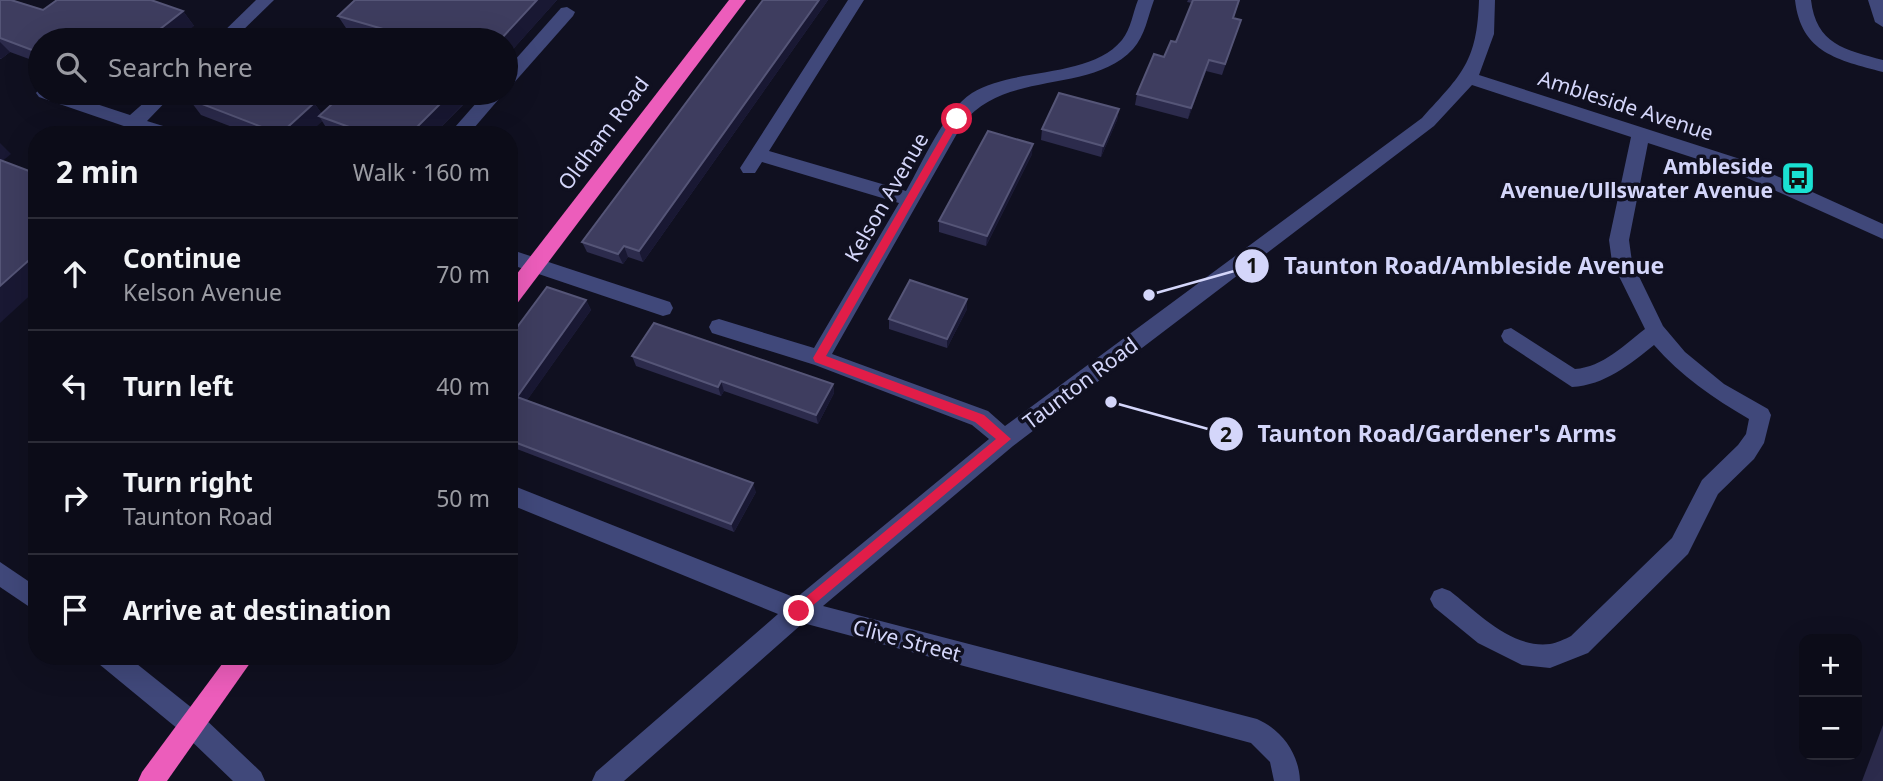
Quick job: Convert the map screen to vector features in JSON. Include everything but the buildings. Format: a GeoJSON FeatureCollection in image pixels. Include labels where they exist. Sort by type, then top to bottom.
{"type":"FeatureCollection","features":[{"type":"Feature","properties":{"kind":"highway","name":"Oldham Road"},"geometry":{"type":"LineString","coordinates":[[518,288],[738,0]]}},
{"type":"Feature","properties":{"kind":"highway"},"geometry":{"type":"LineString","coordinates":[[151,781],[236,665]]}},
{"type":"Feature","properties":{"kind":"street"},"geometry":{"type":"LineString","coordinates":[[236,28],[267,0]]}},
{"type":"Feature","properties":{"kind":"street"},"geometry":{"type":"LineString","coordinates":[[856,0],[754,161],[911,199]]}},
{"type":"Feature","properties":{"kind":"street","name":"Kelson Avenue"},"geometry":{"type":"LineString","coordinates":[[819,358],[957,119],[969,104],[984,94],[1081,68],[1116,54],[1129,43],[1146,0]]}},
{"type":"Feature","properties":{"kind":"street","name":"Taunton Road"},"geometry":{"type":"LineString","coordinates":[[605,781],[799,611],[1005,439],[1408,139],[1449,102],[1469,78],[1486,34],[1487,0]]}},
{"type":"Feature","properties":{"kind":"street"},"geometry":{"type":"LineString","coordinates":[[1803,0],[1803,16],[1819,42],[1842,55],[1883,66]]}},
{"type":"Feature","properties":{"kind":"street"},"geometry":{"type":"LineString","coordinates":[[1876,0],[1883,22]]}},
{"type":"Feature","properties":{"kind":"street"},"geometry":{"type":"LineString","coordinates":[[518,67],[567,12]]}},
{"type":"Feature","properties":{"kind":"street","name":"Ambleside Avenue"},"geometry":{"type":"LineString","coordinates":[[1469,78],[1731,163],[1883,232]]}},
{"type":"Feature","properties":{"kind":"street"},"geometry":{"type":"LineString","coordinates":[[83,105],[145,126]]}},
{"type":"Feature","properties":{"kind":"street"},"geometry":{"type":"LineString","coordinates":[[134,122],[153,105]]}},
{"type":"Feature","properties":{"kind":"street"},"geometry":{"type":"LineString","coordinates":[[465,126],[484,105]]}},
{"type":"Feature","properties":{"kind":"street"},"geometry":{"type":"LineString","coordinates":[[1442,599],[1487,635],[1522,653],[1550,656],[1579,645],[1680,547],[1710,487],[1746,452],[1756,436],[1760,415],[1717,390],[1678,358],[1656,332],[1622,262],[1619,240],[1640,133]]}},
{"type":"Feature","properties":{"kind":"street"},"geometry":{"type":"LineString","coordinates":[[518,259],[663,308]]}},
{"type":"Feature","properties":{"kind":"street"},"geometry":{"type":"LineString","coordinates":[[719,327],[819,358],[979,418],[1005,439]]}},
{"type":"Feature","properties":{"kind":"street"},"geometry":{"type":"LineString","coordinates":[[1511,336],[1572,378],[1584,379],[1604,369],[1656,332]]}},
{"type":"Feature","properties":{"kind":"street","name":"Clive Street"},"geometry":{"type":"LineString","coordinates":[[518,498],[799,611],[1257,732],[1275,746],[1287,768],[1287,781]]}},
{"type":"Feature","properties":{"kind":"street"},"geometry":{"type":"LineString","coordinates":[[0,573],[28,594]]}},
{"type":"Feature","properties":{"kind":"street"},"geometry":{"type":"LineString","coordinates":[[119,665],[193,725],[252,781]]}},
{"type":"Feature","properties":{"kind":"place","name":"Ambleside Avenue/Ullswater Avenue"},"geometry":{"type":"Point","coordinates":[1798,178]}},
{"type":"Feature","properties":{"kind":"place","name":"Taunton Road/Ambleside Avenue"},"geometry":{"type":"Point","coordinates":[1149,295]}},
{"type":"Feature","properties":{"kind":"place","name":"Taunton Road/Gardener's Arms"},"geometry":{"type":"Point","coordinates":[1111,402]}},
{"type":"Feature","properties":{"kind":"route"},"geometry":{"type":"LineString","coordinates":[[799,611],[1005,439],[979,418],[819,358],[957,119]]}}]}
